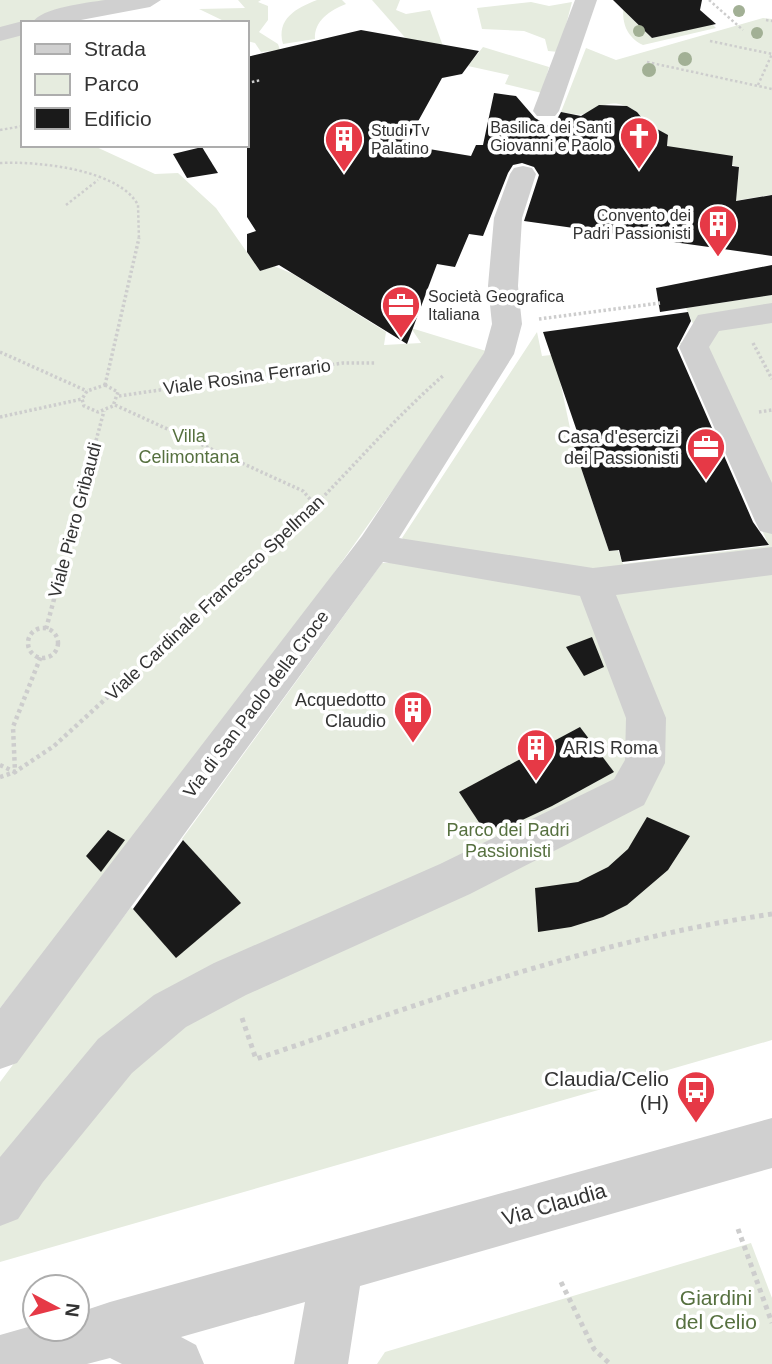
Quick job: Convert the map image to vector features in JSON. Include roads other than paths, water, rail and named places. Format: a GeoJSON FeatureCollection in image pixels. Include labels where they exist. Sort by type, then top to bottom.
{"type":"FeatureCollection","features":[{"type":"Feature","properties":{"kind":"street"},"geometry":{"type":"LineString","coordinates":[[48,21],[72,12],[150,0]]}},
{"type":"Feature","properties":{"kind":"street","name":"Via di San Paolo della Croce"},"geometry":{"type":"LineString","coordinates":[[0,1046],[375,546],[499,354],[507,324],[503,286],[508,218],[586,0]]}},
{"type":"Feature","properties":{"kind":"street"},"geometry":{"type":"LineString","coordinates":[[0,34],[21,29]]}},
{"type":"Feature","properties":{"kind":"street"},"geometry":{"type":"LineString","coordinates":[[772,313],[709,322],[694,347],[772,521]]}},
{"type":"Feature","properties":{"kind":"street"},"geometry":{"type":"LineString","coordinates":[[375,546],[405,554],[593,583],[772,561]]}},
{"type":"Feature","properties":{"kind":"street"},"geometry":{"type":"LineString","coordinates":[[0,1201],[25,1164],[115,1056],[170,1011],[230,979],[455,879],[629,792],[645,763],[646,718],[593,583]]}},
{"type":"Feature","properties":{"kind":"street","name":"Via Claudia"},"geometry":{"type":"LineString","coordinates":[[0,1362],[772,1143]]}},
{"type":"Feature","properties":{"kind":"street"},"geometry":{"type":"LineString","coordinates":[[321,1364],[337,1266]]}},
{"type":"Feature","properties":{"kind":"street"},"geometry":{"type":"LineString","coordinates":[[110,1329],[177,1364]]}},
{"type":"Feature","properties":{"kind":"place","name":"Basilica dei Santi Giovanni e Paolo"},"geometry":{"type":"Point","coordinates":[639,170]}},
{"type":"Feature","properties":{"kind":"place","name":"Studi Tv Palatino"},"geometry":{"type":"Point","coordinates":[344,173]}},
{"type":"Feature","properties":{"kind":"place","name":"Convento dei Padri Passionisti"},"geometry":{"type":"Point","coordinates":[718,258]}},
{"type":"Feature","properties":{"kind":"place","name":"Società Geografica Italiana"},"geometry":{"type":"Point","coordinates":[401,339]}},
{"type":"Feature","properties":{"kind":"place","name":"Casa d'esercizi dei Passionisti"},"geometry":{"type":"Point","coordinates":[706,481]}},
{"type":"Feature","properties":{"kind":"place","name":"Acquedotto Claudio"},"geometry":{"type":"Point","coordinates":[413,744]}},
{"type":"Feature","properties":{"kind":"place","name":"ARIS Roma"},"geometry":{"type":"Point","coordinates":[536,782]}},
{"type":"Feature","properties":{"kind":"place","name":"Claudia/Celio (H)"},"geometry":{"type":"Point","coordinates":[696,1124]}},
{"type":"Feature","properties":{"kind":"park label","name":"Villa Celimontana"},"geometry":{"type":"Point","coordinates":[189,446]}},
{"type":"Feature","properties":{"kind":"park label","name":"Parco dei Padri Passionisti"},"geometry":{"type":"Point","coordinates":[508,840]}},
{"type":"Feature","properties":{"kind":"park label","name":"Giardini del Celio"},"geometry":{"type":"Point","coordinates":[716,1309]}}]}
